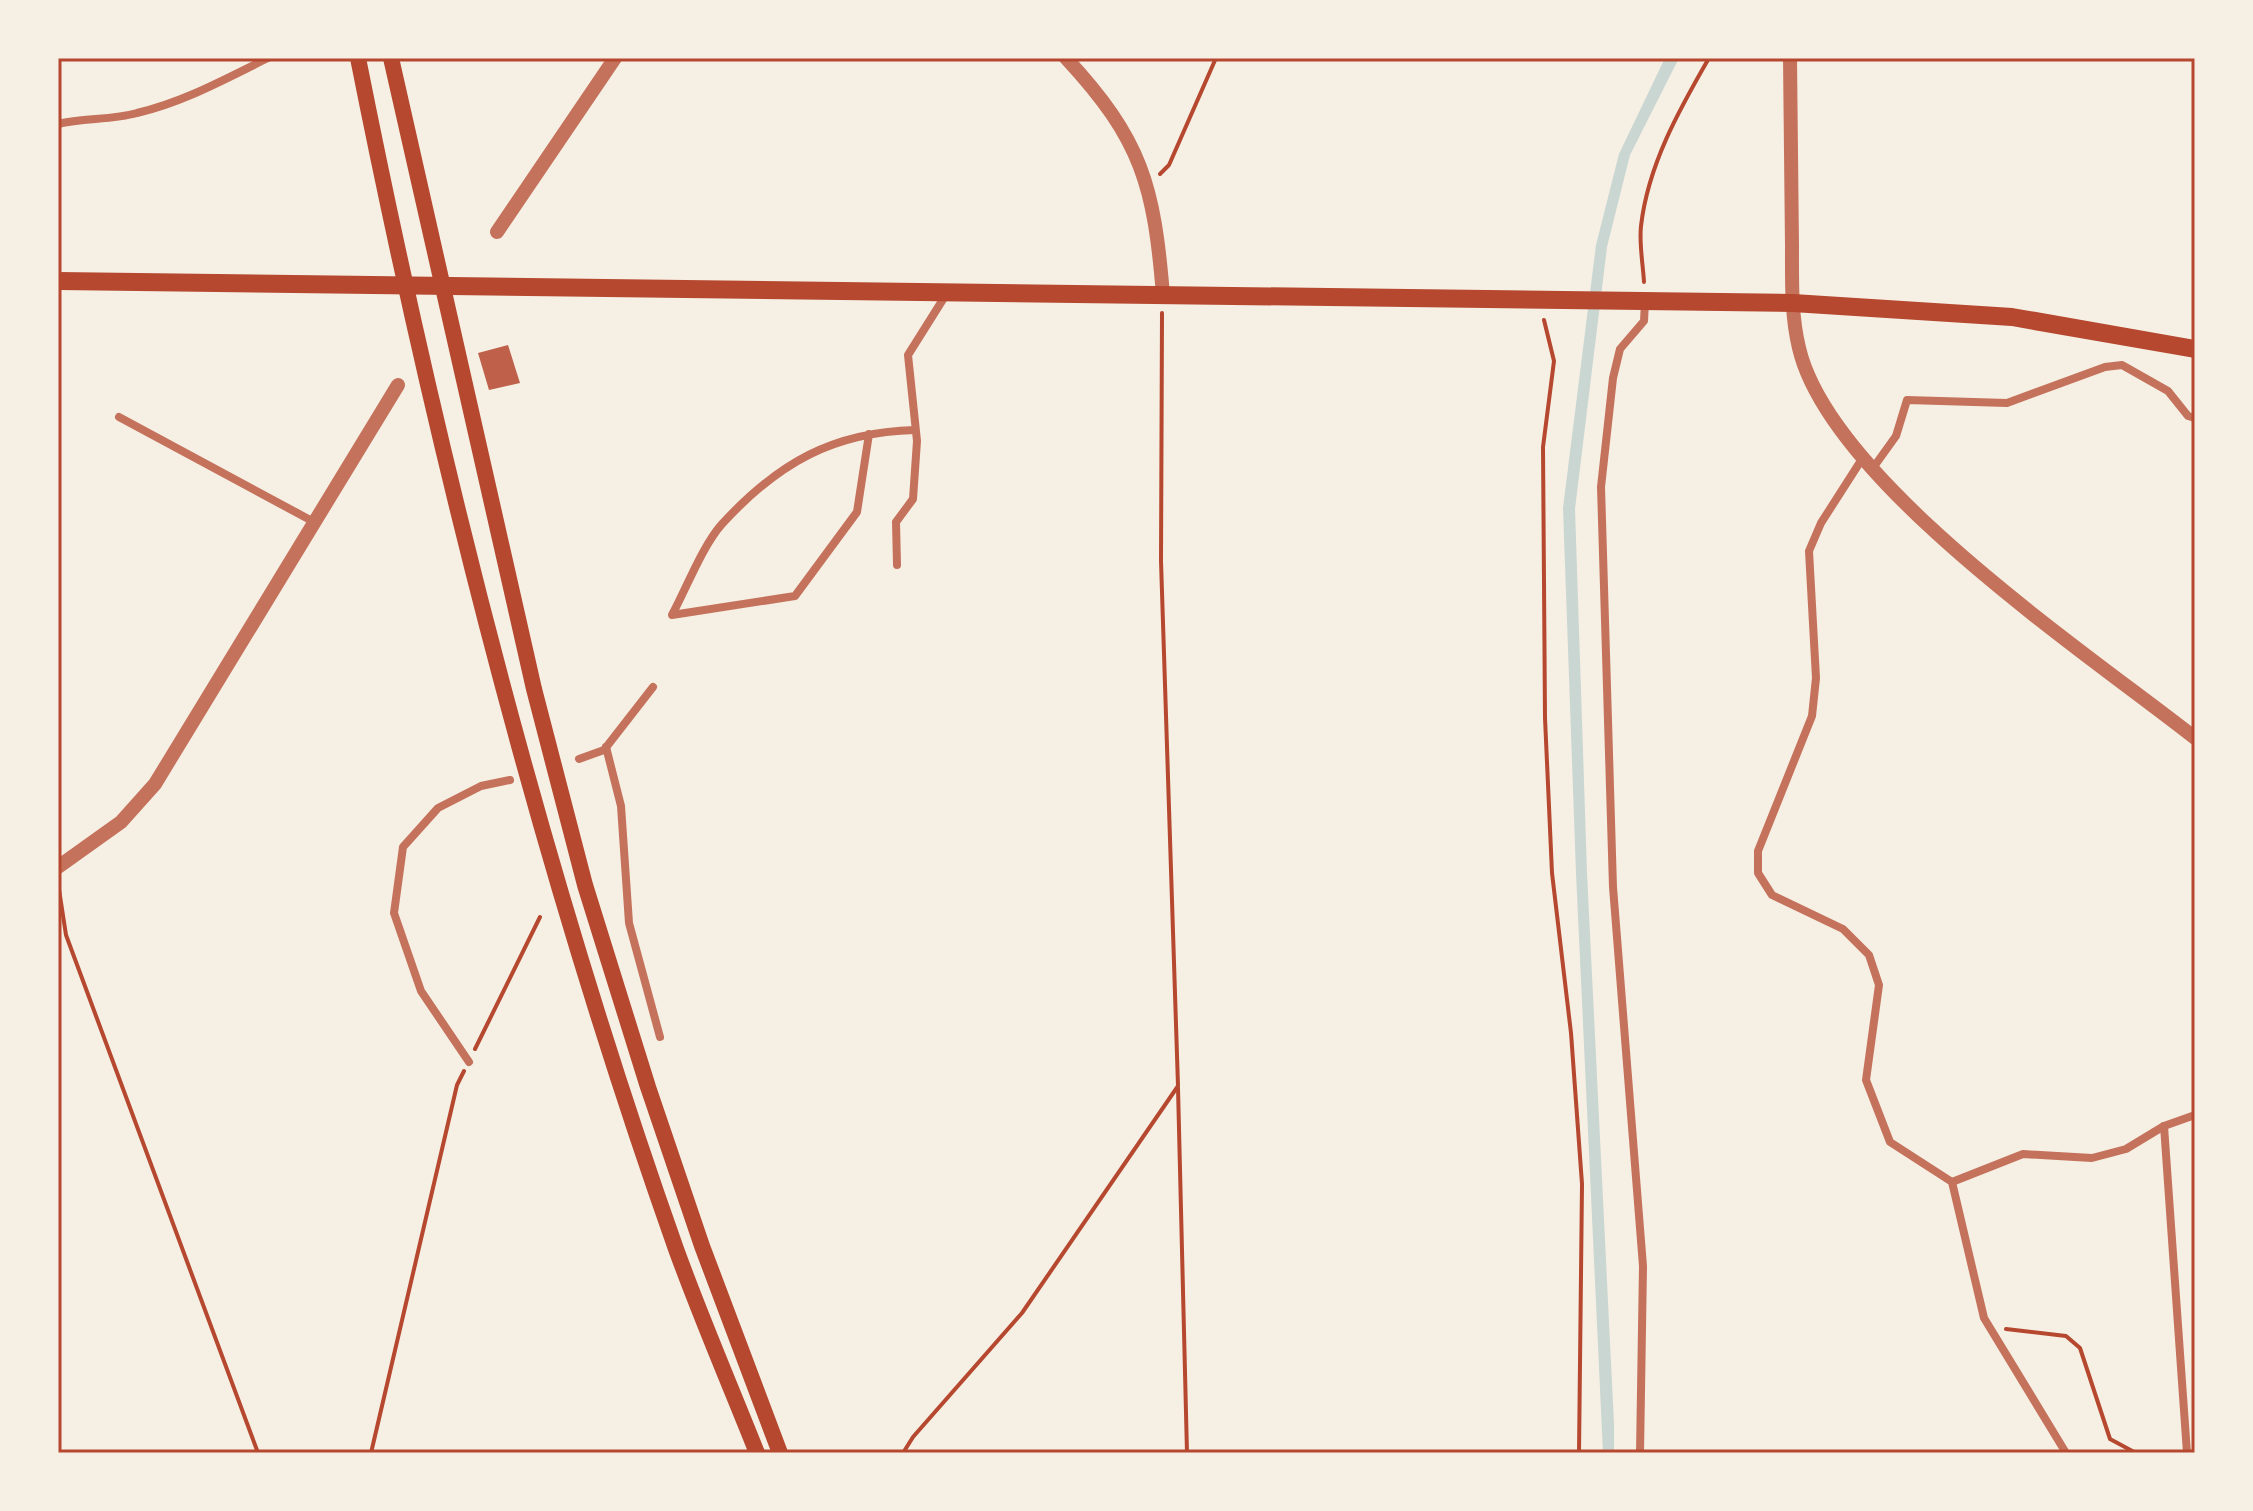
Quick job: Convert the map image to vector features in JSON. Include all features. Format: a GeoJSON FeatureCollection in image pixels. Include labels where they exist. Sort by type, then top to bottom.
{"type":"FeatureCollection","features":[{"type":"Feature","properties":{"kind":"main road"},"geometry":{"type":"LineString","coordinates":[[358,58],[486,625],[561,892],[677,1252],[757,1453]]}},
{"type":"Feature","properties":{"kind":"main road"},"geometry":{"type":"LineString","coordinates":[[391,58],[534,689],[585,885],[702,1246],[780,1453]]}},
{"type":"Feature","properties":{"kind":"main road"},"geometry":{"type":"LineString","coordinates":[[58,281],[1793,303],[2012,317],[2195,349]]}},
{"type":"Feature","properties":{"kind":"street"},"geometry":{"type":"LineString","coordinates":[[58,124],[134,114],[172,103],[268,58]]}},
{"type":"Feature","properties":{"kind":"street"},"geometry":{"type":"LineString","coordinates":[[497,232],[615,58]]}},
{"type":"Feature","properties":{"kind":"street"},"geometry":{"type":"LineString","coordinates":[[1066,58],[1125,131],[1147,180],[1157,231],[1163,295]]}},
{"type":"Feature","properties":{"kind":"street"},"geometry":{"type":"LineString","coordinates":[[1790,58],[1793,303],[1799,349],[1813,388],[1836,427],[1906,504],[2006,591],[2195,738]]}},
{"type":"Feature","properties":{"kind":"street"},"geometry":{"type":"LineString","coordinates":[[897,565],[896,522],[913,499],[915,430],[908,355],[948,292]]}},
{"type":"Feature","properties":{"kind":"street"},"geometry":{"type":"LineString","coordinates":[[1640,1453],[1643,1266],[1613,887],[1601,487],[1613,378],[1620,349],[1644,321],[1645,301]]}},
{"type":"Feature","properties":{"kind":"street"},"geometry":{"type":"LineString","coordinates":[[2066,1453],[1984,1318],[1952,1182],[1890,1142],[1866,1080],[1879,985],[1869,955],[1843,929],[1772,895],[1758,873],[1758,851],[1812,716],[1816,678],[1809,551],[1821,523],[1867,464],[1896,436],[1907,400],[2007,403],[2105,367],[2122,365],[2168,391],[2188,416],[2195,418]]}},
{"type":"Feature","properties":{"kind":"street"},"geometry":{"type":"LineString","coordinates":[[58,867],[121,822],[155,784],[398,385]]}},
{"type":"Feature","properties":{"kind":"street"},"geometry":{"type":"LineString","coordinates":[[119,417],[314,522]]}},
{"type":"Feature","properties":{"kind":"street"},"geometry":{"type":"LineString","coordinates":[[869,434],[857,512],[795,596],[672,615],[721,525],[795,460],[831,443],[869,434],[915,430]]}},
{"type":"Feature","properties":{"kind":"street"},"geometry":{"type":"LineString","coordinates":[[579,759],[606,747],[653,687]]}},
{"type":"Feature","properties":{"kind":"street"},"geometry":{"type":"LineString","coordinates":[[606,747],[621,806],[629,923],[660,1037]]}},
{"type":"Feature","properties":{"kind":"street"},"geometry":{"type":"LineString","coordinates":[[469,1062],[421,991],[394,913],[403,847],[438,808],[481,786],[510,780]]}},
{"type":"Feature","properties":{"kind":"street"},"geometry":{"type":"LineString","coordinates":[[1952,1182],[2023,1154],[2092,1158],[2126,1149],[2164,1126],[2195,1115]]}},
{"type":"Feature","properties":{"kind":"street"},"geometry":{"type":"LineString","coordinates":[[2164,1126],[2187,1453]]}},
{"type":"Feature","properties":{"kind":"path"},"geometry":{"type":"LineString","coordinates":[[1147,180],[1161,174],[1169,165],[1216,58]]}},
{"type":"Feature","properties":{"kind":"path"},"geometry":{"type":"LineString","coordinates":[[1645,301],[1641,227],[1654,169],[1677,113],[1709,58]]}},
{"type":"Feature","properties":{"kind":"path"},"geometry":{"type":"LineString","coordinates":[[1163,295],[1161,561],[1187,1453]]}},
{"type":"Feature","properties":{"kind":"path"},"geometry":{"type":"LineString","coordinates":[[1544,320],[1554,361],[1543,447],[1545,733],[1552,873],[1571,1033],[1582,1184],[1579,1453]]}},
{"type":"Feature","properties":{"kind":"path"},"geometry":{"type":"LineString","coordinates":[[58,878],[66,935],[258,1453]]}},
{"type":"Feature","properties":{"kind":"path"},"geometry":{"type":"LineString","coordinates":[[371,1453],[457,1085],[540,917]]}},
{"type":"Feature","properties":{"kind":"path"},"geometry":{"type":"LineString","coordinates":[[903,1453],[913,1437],[1022,1313],[1178,1086]]}},
{"type":"Feature","properties":{"kind":"path"},"geometry":{"type":"LineString","coordinates":[[1993,1333],[2009,1329],[2066,1336],[2080,1348],[2110,1439],[2136,1453]]}},
{"type":"Feature","properties":{"kind":"shaded area"},"geometry":{"type":"Polygon","coordinates":[[[1665,58],[1679,58],[1630,155],[1607,247],[1575,509],[1587,873],[1614,1424],[1614,1453],[1603,1453],[1576,873],[1563,508],[1596,245],[1619,154],[1665,58]]]}},
{"type":"Feature","properties":{"kind":"building"},"geometry":{"type":"Polygon","coordinates":[[[508,345],[520,383],[489,390],[478,353],[508,345]]]}}]}
